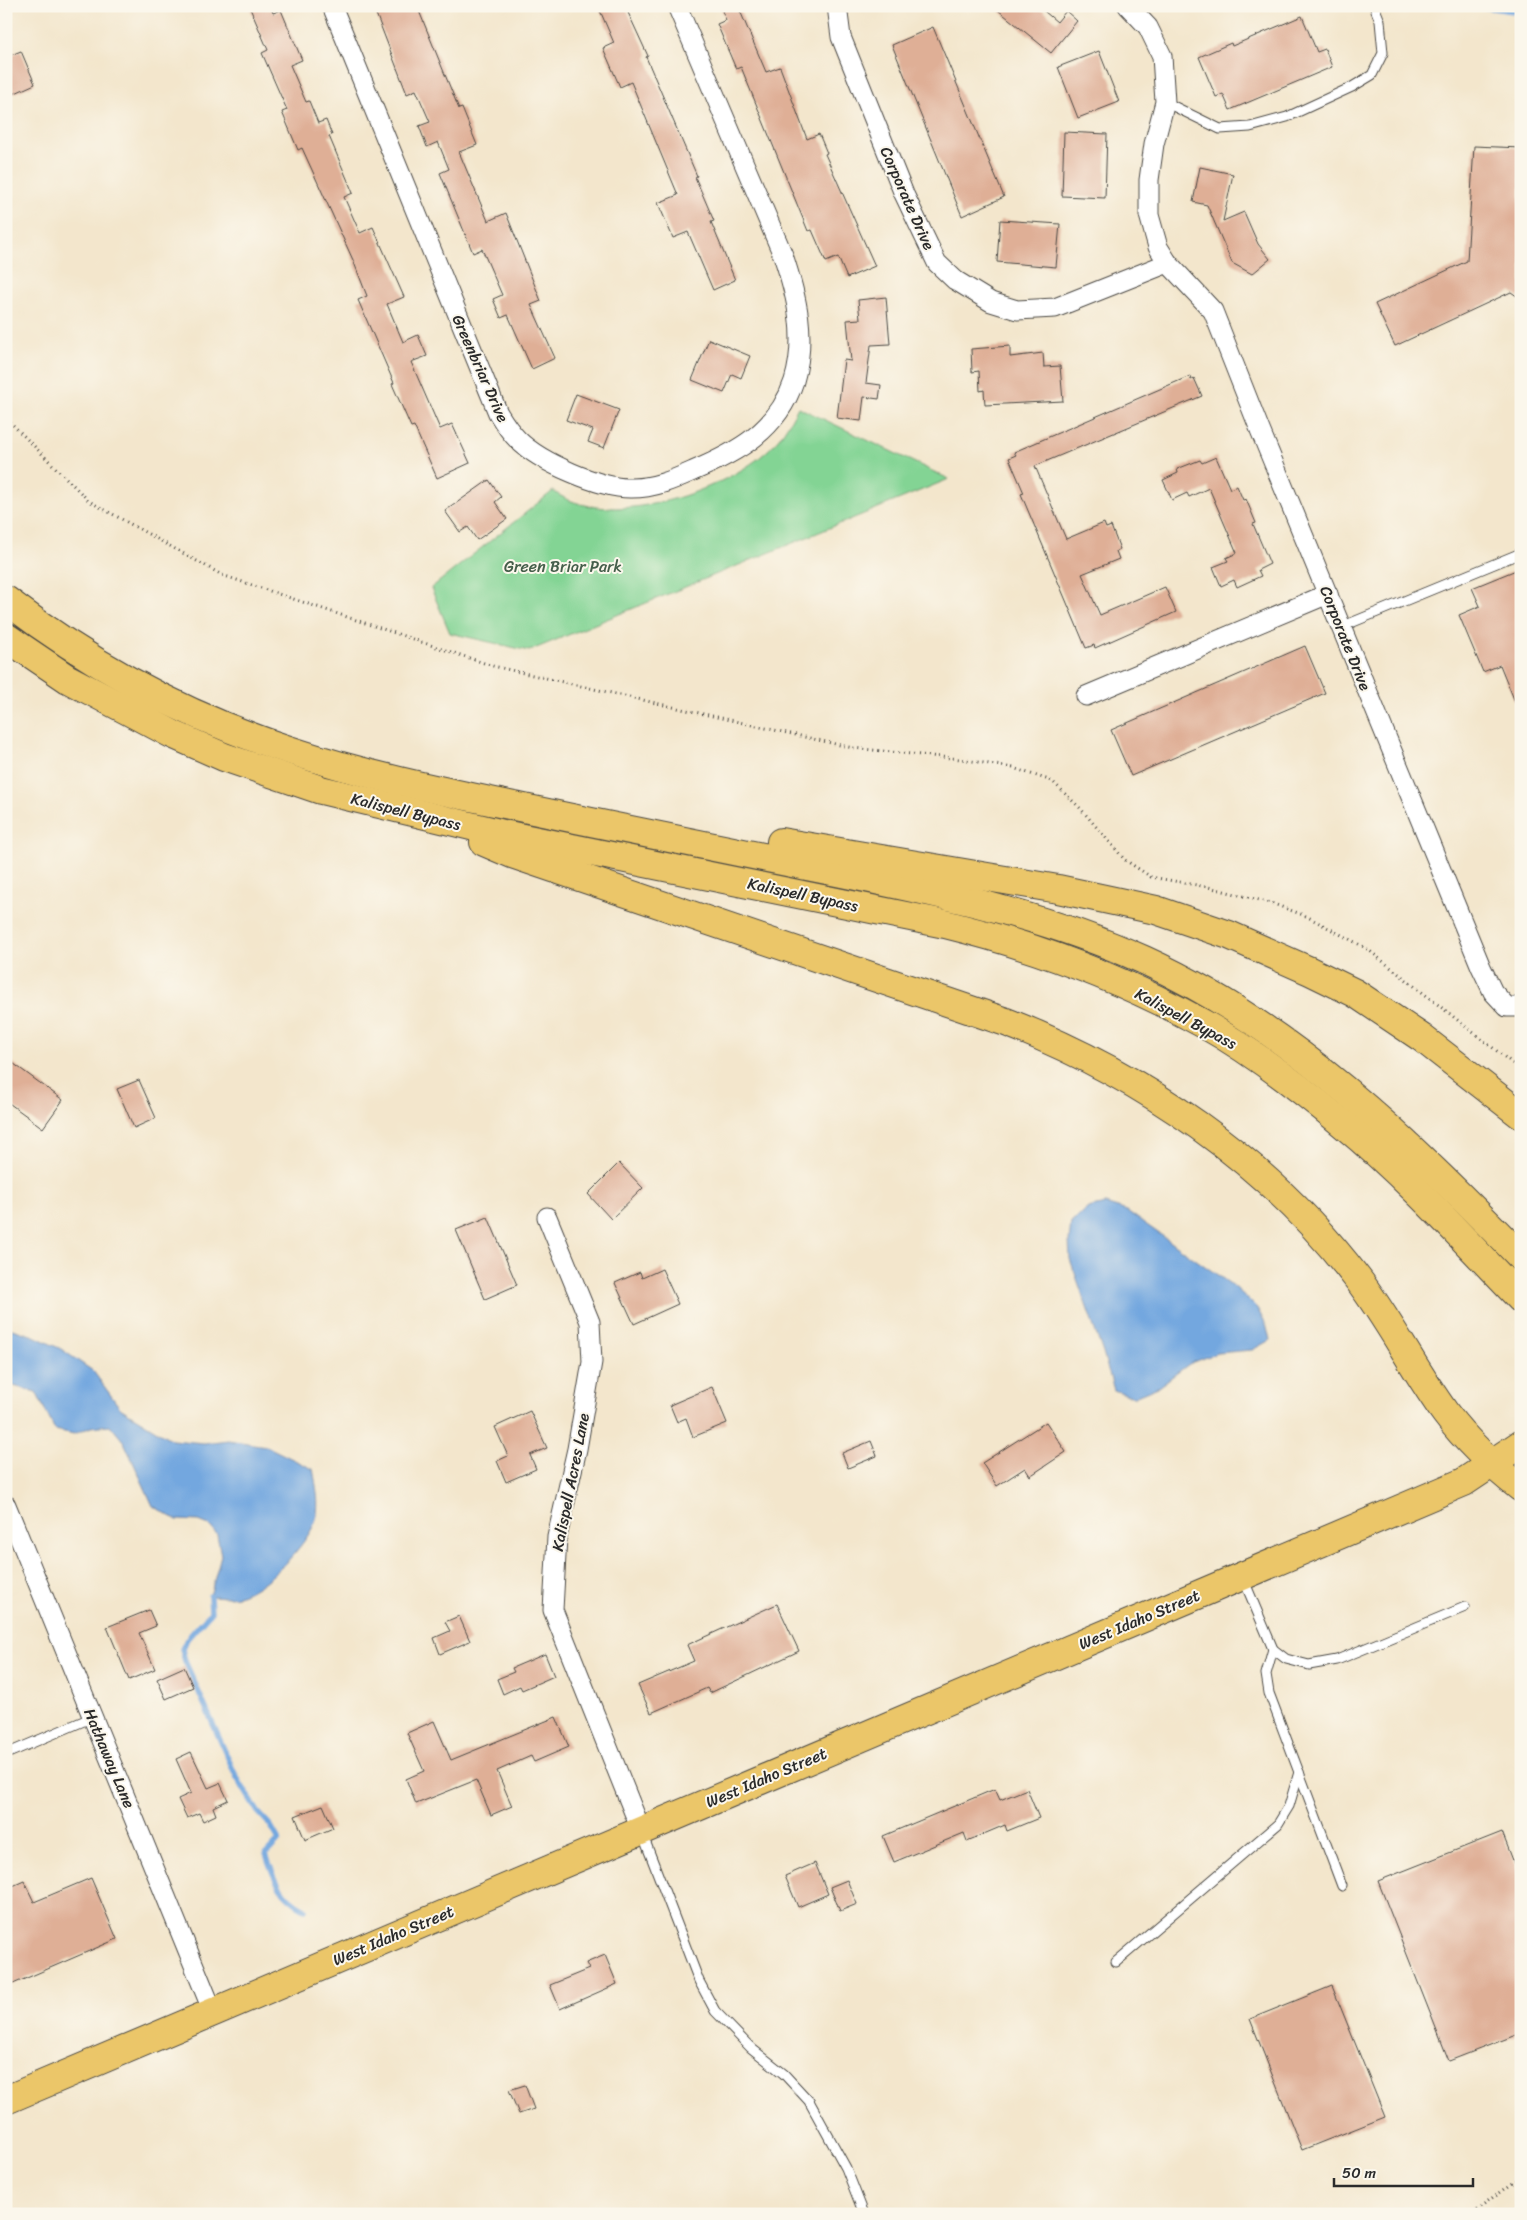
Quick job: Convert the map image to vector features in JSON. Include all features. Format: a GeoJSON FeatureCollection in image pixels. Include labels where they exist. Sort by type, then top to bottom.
{"type":"FeatureCollection","features":[{"type":"Feature","properties":{"kind":"highway","name":"Kalispell Bypass"},"geometry":{"type":"LineString","coordinates":[[6,600],[78,651],[125,678],[178,705],[286,749],[398,781],[917,887],[1010,912],[1106,944],[1170,972],[1258,1023],[1316,1064],[1415,1152],[1521,1257]]}},
{"type":"Feature","properties":{"kind":"highway","name":"Kalispell Bypass"},"geometry":{"type":"LineString","coordinates":[[6,637],[68,679],[119,708],[224,757],[321,790],[518,837],[945,924],[1049,955],[1144,994],[1203,1024],[1234,1043],[1317,1103],[1407,1183],[1521,1299]]}},
{"type":"Feature","properties":{"kind":"highway"},"geometry":{"type":"LineString","coordinates":[[416,814],[512,854],[1006,1022],[1079,1053],[1136,1084],[1163,1101],[1240,1158],[1278,1191],[1320,1233],[1358,1279],[1446,1414],[1491,1464],[1521,1488]]}},
{"type":"Feature","properties":{"kind":"highway"},"geometry":{"type":"LineString","coordinates":[[637,831],[690,831],[748,837],[1058,889],[1156,910],[1264,950],[1355,993],[1435,1047],[1521,1115]]}},
{"type":"Feature","properties":{"kind":"highway","name":"West Idaho Street"},"geometry":{"type":"LineString","coordinates":[[6,2100],[1464,1482],[1521,1444]]}},
{"type":"Feature","properties":{"kind":"street","name":"Greenbriar Drive"},"geometry":{"type":"LineString","coordinates":[[332,6],[490,397],[503,420],[519,441],[532,451],[563,468],[596,482],[630,488],[664,484],[727,456],[755,438],[778,413],[786,398],[793,382],[800,347],[799,310],[783,255],[678,6]]}},
{"type":"Feature","properties":{"kind":"street","name":"Corporate Drive"},"geometry":{"type":"LineString","coordinates":[[837,6],[841,37],[904,194],[937,263],[955,280],[991,302],[1017,310],[1055,308],[1168,263]]}},
{"type":"Feature","properties":{"kind":"street","name":"Corporate Drive"},"geometry":{"type":"LineString","coordinates":[[1128,6],[1148,27],[1162,56],[1165,102],[1154,144],[1149,180],[1149,216],[1158,247],[1168,263],[1213,311],[1341,627],[1493,992],[1507,1007],[1521,1007]]}},
{"type":"Feature","properties":{"kind":"street"},"geometry":{"type":"LineString","coordinates":[[1086,696],[1328,594]]}},
{"type":"Feature","properties":{"kind":"street","name":"Kalispell Acres Lane"},"geometry":{"type":"LineString","coordinates":[[547,1217],[590,1322],[592,1362],[577,1449],[557,1537],[553,1610],[641,1830]]}},
{"type":"Feature","properties":{"kind":"street","name":"Hathaway Lane"},"geometry":{"type":"LineString","coordinates":[[6,1505],[214,2012]]}},
{"type":"Feature","properties":{"kind":"lane"},"geometry":{"type":"LineString","coordinates":[[1165,102],[1220,129],[1250,127],[1287,117],[1344,91],[1372,75],[1383,53],[1380,21],[1374,6]]}},
{"type":"Feature","properties":{"kind":"lane"},"geometry":{"type":"LineString","coordinates":[[1341,627],[1521,553]]}},
{"type":"Feature","properties":{"kind":"lane"},"geometry":{"type":"LineString","coordinates":[[1242,1575],[1273,1649],[1286,1659],[1309,1665],[1337,1660],[1465,1606]]}},
{"type":"Feature","properties":{"kind":"lane"},"geometry":{"type":"LineString","coordinates":[[1273,1649],[1266,1674],[1269,1693],[1342,1886]]}},
{"type":"Feature","properties":{"kind":"lane"},"geometry":{"type":"LineString","coordinates":[[6,1754],[93,1717]]}},
{"type":"Feature","properties":{"kind":"lane"},"geometry":{"type":"LineString","coordinates":[[1116,1962],[1278,1824],[1290,1806],[1299,1772]]}},
{"type":"Feature","properties":{"kind":"lane"},"geometry":{"type":"LineString","coordinates":[[641,1830],[699,1981],[715,2011],[751,2048],[784,2074],[809,2102],[846,2168],[864,2214]]}},
{"type":"Feature","properties":{"kind":"path"},"geometry":{"type":"LineString","coordinates":[[6,418],[89,501],[222,575],[493,666],[853,748],[960,759],[1013,768],[1052,781],[1080,808],[1125,860],[1151,877],[1208,887],[1262,900],[1306,916],[1366,948],[1521,1070]]}},
{"type":"Feature","properties":{"kind":"path"},"geometry":{"type":"LineString","coordinates":[[1472,2214],[1521,2177]]}},
{"type":"Feature","properties":{"kind":"green space","name":"Green Briar Park"},"geometry":{"type":"Polygon","coordinates":[[[798,407],[949,479],[529,651],[450,633],[431,588],[553,491],[576,502],[602,508],[632,507],[662,502],[692,493],[745,468],[765,453],[788,426],[798,407]]]}},
{"type":"Feature","properties":{"kind":"water"},"geometry":{"type":"Polygon","coordinates":[[[1105,1204],[1127,1211],[1236,1288],[1257,1308],[1267,1327],[1270,1340],[1252,1350],[1217,1353],[1189,1364],[1158,1387],[1134,1397],[1114,1390],[1070,1259],[1069,1241],[1071,1223],[1088,1208],[1105,1204]]]}},
{"type":"Feature","properties":{"kind":"water"},"geometry":{"type":"Polygon","coordinates":[[[6,1327],[34,1336],[61,1349],[93,1371],[120,1408],[172,1440],[204,1443],[228,1440],[266,1446],[313,1469],[318,1507],[316,1519],[304,1541],[283,1565],[259,1586],[234,1597],[210,1596],[221,1555],[217,1535],[209,1525],[199,1521],[177,1520],[153,1506],[124,1442],[110,1425],[91,1427],[74,1434],[55,1430],[36,1392],[6,1384],[6,1327]]]}},
{"type":"Feature","properties":{"kind":"building"},"geometry":{"type":"Polygon","coordinates":[[[249,6],[270,6],[273,13],[281,10],[302,60],[290,65],[306,102],[309,101],[318,123],[326,120],[332,135],[329,136],[353,193],[344,197],[360,233],[373,227],[404,297],[387,304],[403,342],[418,335],[427,356],[411,362],[440,429],[452,424],[470,463],[437,478],[414,426],[411,427],[358,300],[367,296],[353,260],[302,148],[298,150],[282,112],[287,110],[262,53],[268,50],[249,6]]]}},
{"type":"Feature","properties":{"kind":"building"},"geometry":{"type":"Polygon","coordinates":[[[373,6],[417,6],[459,109],[462,108],[477,145],[459,152],[488,221],[506,213],[541,301],[531,305],[555,358],[532,369],[508,315],[501,318],[493,299],[502,295],[482,249],[473,253],[440,173],[449,169],[438,142],[427,147],[419,126],[430,122],[416,90],[407,94],[373,6]]]}},
{"type":"Feature","properties":{"kind":"building"},"geometry":{"type":"Polygon","coordinates":[[[598,6],[625,6],[648,56],[646,57],[697,176],[695,177],[714,221],[711,222],[735,280],[713,290],[688,232],[673,238],[658,203],[678,195],[631,82],[620,87],[603,48],[614,43],[598,6]]]}},
{"type":"Feature","properties":{"kind":"building"},"geometry":{"type":"Polygon","coordinates":[[[720,6],[738,6],[766,72],[780,67],[807,139],[819,134],[827,153],[825,154],[875,266],[847,278],[838,257],[826,262],[812,230],[808,231],[741,67],[736,69],[717,24],[726,20],[720,6]]]}},
{"type":"Feature","properties":{"kind":"building"},"geometry":{"type":"Polygon","coordinates":[[[993,6],[1038,6],[1057,22],[1066,11],[1077,21],[1051,53],[993,6]]]}},
{"type":"Feature","properties":{"kind":"building"},"geometry":{"type":"Polygon","coordinates":[[[1302,16],[1317,52],[1325,49],[1332,67],[1230,110],[1223,94],[1216,97],[1199,57],[1231,43],[1232,46],[1302,16]]]}},
{"type":"Feature","properties":{"kind":"building"},"geometry":{"type":"Polygon","coordinates":[[[933,27],[1004,197],[962,216],[892,45],[933,27]]]}},
{"type":"Feature","properties":{"kind":"building"},"geometry":{"type":"Polygon","coordinates":[[[21,51],[35,84],[13,94],[6,79],[6,57],[21,51]]]}},
{"type":"Feature","properties":{"kind":"building"},"geometry":{"type":"Polygon","coordinates":[[[1099,51],[1119,102],[1078,118],[1058,67],[1099,51]]]}},
{"type":"Feature","properties":{"kind":"building"},"geometry":{"type":"Polygon","coordinates":[[[1064,132],[1107,134],[1105,198],[1062,196],[1064,132]]]}},
{"type":"Feature","properties":{"kind":"building"},"geometry":{"type":"Polygon","coordinates":[[[1474,146],[1521,148],[1519,236],[1521,237],[1521,299],[1511,292],[1395,346],[1375,304],[1467,261],[1474,146]]]}},
{"type":"Feature","properties":{"kind":"building"},"geometry":{"type":"Polygon","coordinates":[[[1200,167],[1233,174],[1223,221],[1244,212],[1258,244],[1270,259],[1252,274],[1232,263],[1207,205],[1193,202],[1200,167]]]}},
{"type":"Feature","properties":{"kind":"building"},"geometry":{"type":"Polygon","coordinates":[[[1000,220],[1060,224],[1056,267],[997,262],[1000,220]]]}},
{"type":"Feature","properties":{"kind":"building"},"geometry":{"type":"Polygon","coordinates":[[[886,297],[890,344],[871,345],[866,383],[881,385],[879,399],[864,397],[861,421],[837,418],[844,360],[851,361],[847,320],[860,319],[858,300],[886,297]]]}},
{"type":"Feature","properties":{"kind":"building"},"geometry":{"type":"Polygon","coordinates":[[[709,339],[750,356],[741,378],[732,374],[724,393],[692,380],[709,339]]]}},
{"type":"Feature","properties":{"kind":"building"},"geometry":{"type":"Polygon","coordinates":[[[1010,346],[1010,357],[1043,353],[1044,367],[1060,366],[1063,401],[985,405],[984,390],[980,391],[979,371],[972,372],[971,349],[1010,346]]]}},
{"type":"Feature","properties":{"kind":"building"},"geometry":{"type":"Polygon","coordinates":[[[1190,376],[1191,380],[1194,378],[1202,396],[1035,466],[1066,539],[1104,523],[1106,528],[1111,526],[1120,549],[1116,551],[1119,559],[1082,574],[1100,615],[1165,587],[1176,612],[1095,648],[1094,645],[1086,648],[1021,494],[1024,493],[1009,458],[1016,455],[1014,452],[1190,376]]]}},
{"type":"Feature","properties":{"kind":"building"},"geometry":{"type":"Polygon","coordinates":[[[576,394],[619,410],[604,448],[588,442],[593,430],[566,420],[576,394]]]}},
{"type":"Feature","properties":{"kind":"building"},"geometry":{"type":"Polygon","coordinates":[[[1216,457],[1230,489],[1237,486],[1243,500],[1246,499],[1256,523],[1253,524],[1270,564],[1258,570],[1261,576],[1237,587],[1234,580],[1221,586],[1213,567],[1228,561],[1226,558],[1237,553],[1209,488],[1189,497],[1187,493],[1172,500],[1163,480],[1178,473],[1177,469],[1200,460],[1202,463],[1216,457]]]}},
{"type":"Feature","properties":{"kind":"building"},"geometry":{"type":"Polygon","coordinates":[[[489,480],[501,497],[495,502],[507,519],[477,540],[468,527],[460,532],[445,511],[489,480]]]}},
{"type":"Feature","properties":{"kind":"building"},"geometry":{"type":"Polygon","coordinates":[[[1521,568],[1520,714],[1500,665],[1483,672],[1459,615],[1480,606],[1472,588],[1521,568]]]}},
{"type":"Feature","properties":{"kind":"building"},"geometry":{"type":"Polygon","coordinates":[[[1305,646],[1325,693],[1131,776],[1111,730],[1305,646]]]}},
{"type":"Feature","properties":{"kind":"building"},"geometry":{"type":"Polygon","coordinates":[[[6,1058],[63,1100],[43,1128],[6,1101],[6,1058]]]}},
{"type":"Feature","properties":{"kind":"building"},"geometry":{"type":"Polygon","coordinates":[[[139,1080],[156,1118],[134,1128],[117,1089],[139,1080]]]}},
{"type":"Feature","properties":{"kind":"building"},"geometry":{"type":"Polygon","coordinates":[[[619,1163],[643,1188],[611,1219],[588,1194],[619,1163]]]}},
{"type":"Feature","properties":{"kind":"building"},"geometry":{"type":"Polygon","coordinates":[[[488,1217],[517,1285],[485,1299],[456,1230],[488,1217]]]}},
{"type":"Feature","properties":{"kind":"building"},"geometry":{"type":"Polygon","coordinates":[[[662,1269],[678,1304],[634,1324],[615,1283],[640,1272],[642,1278],[662,1269]]]}},
{"type":"Feature","properties":{"kind":"building"},"geometry":{"type":"Polygon","coordinates":[[[712,1387],[727,1423],[693,1437],[686,1418],[677,1422],[670,1405],[712,1387]]]}},
{"type":"Feature","properties":{"kind":"building"},"geometry":{"type":"Polygon","coordinates":[[[530,1411],[547,1448],[530,1455],[536,1469],[506,1482],[497,1461],[508,1456],[495,1427],[530,1411]]]}},
{"type":"Feature","properties":{"kind":"building"},"geometry":{"type":"Polygon","coordinates":[[[1046,1422],[1066,1452],[1030,1476],[1025,1468],[997,1486],[982,1463],[1046,1422]]]}},
{"type":"Feature","properties":{"kind":"building"},"geometry":{"type":"Polygon","coordinates":[[[871,1441],[877,1456],[848,1468],[842,1453],[871,1441]]]}},
{"type":"Feature","properties":{"kind":"building"},"geometry":{"type":"Polygon","coordinates":[[[777,1604],[799,1651],[710,1693],[707,1688],[651,1713],[638,1685],[694,1661],[687,1645],[777,1604]]]}},
{"type":"Feature","properties":{"kind":"building"},"geometry":{"type":"Polygon","coordinates":[[[149,1610],[156,1626],[139,1633],[155,1669],[129,1680],[107,1627],[149,1610]]]}},
{"type":"Feature","properties":{"kind":"building"},"geometry":{"type":"Polygon","coordinates":[[[459,1616],[470,1641],[440,1654],[434,1638],[450,1631],[445,1622],[459,1616]]]}},
{"type":"Feature","properties":{"kind":"building"},"geometry":{"type":"Polygon","coordinates":[[[545,1654],[554,1676],[522,1690],[520,1686],[503,1694],[497,1679],[514,1672],[512,1668],[545,1654]]]}},
{"type":"Feature","properties":{"kind":"building"},"geometry":{"type":"Polygon","coordinates":[[[184,1667],[193,1687],[166,1699],[157,1679],[184,1667]]]}},
{"type":"Feature","properties":{"kind":"building"},"geometry":{"type":"Polygon","coordinates":[[[556,1717],[569,1747],[534,1762],[531,1756],[497,1771],[512,1806],[491,1815],[476,1780],[416,1804],[406,1779],[424,1771],[407,1733],[434,1721],[451,1760],[556,1717]]]}},
{"type":"Feature","properties":{"kind":"building"},"geometry":{"type":"Polygon","coordinates":[[[191,1752],[208,1788],[220,1783],[228,1800],[213,1807],[216,1815],[203,1821],[199,1813],[187,1818],[178,1799],[191,1793],[176,1759],[191,1752]]]}},
{"type":"Feature","properties":{"kind":"building"},"geometry":{"type":"Polygon","coordinates":[[[995,1789],[1000,1800],[1027,1789],[1039,1818],[1007,1831],[1005,1825],[967,1841],[964,1833],[894,1862],[883,1836],[995,1789]]]}},
{"type":"Feature","properties":{"kind":"building"},"geometry":{"type":"Polygon","coordinates":[[[323,1805],[333,1828],[305,1840],[295,1816],[323,1805]]]}},
{"type":"Feature","properties":{"kind":"building"},"geometry":{"type":"Polygon","coordinates":[[[1502,1832],[1521,1881],[1521,2033],[1449,2061],[1378,1881],[1502,1832]]]}},
{"type":"Feature","properties":{"kind":"building"},"geometry":{"type":"Polygon","coordinates":[[[815,1863],[828,1894],[798,1907],[785,1876],[815,1863]]]}},
{"type":"Feature","properties":{"kind":"building"},"geometry":{"type":"Polygon","coordinates":[[[91,1878],[117,1939],[6,1987],[6,1889],[24,1881],[34,1902],[91,1878]]]}},
{"type":"Feature","properties":{"kind":"building"},"geometry":{"type":"Polygon","coordinates":[[[847,1880],[857,1904],[840,1911],[830,1887],[847,1880]]]}},
{"type":"Feature","properties":{"kind":"building"},"geometry":{"type":"Polygon","coordinates":[[[605,1955],[617,1984],[560,2009],[550,1985],[589,1969],[586,1963],[605,1955]]]}},
{"type":"Feature","properties":{"kind":"building"},"geometry":{"type":"Polygon","coordinates":[[[1332,1986],[1385,2117],[1302,2150],[1250,2019],[1332,1986]]]}},
{"type":"Feature","properties":{"kind":"building"},"geometry":{"type":"Polygon","coordinates":[[[525,2085],[534,2109],[519,2114],[509,2090],[525,2085]]]}},
{"type":"Feature","properties":{"kind":"waterway"},"geometry":{"type":"LineString","coordinates":[[1478,6],[1521,12]]}},
{"type":"Feature","properties":{"kind":"waterway"},"geometry":{"type":"LineString","coordinates":[[210,1596],[211,1612],[187,1639],[182,1649],[185,1661],[236,1776],[258,1812],[271,1826],[279,1840],[266,1854],[272,1871],[284,1893],[305,1909]]}}]}
